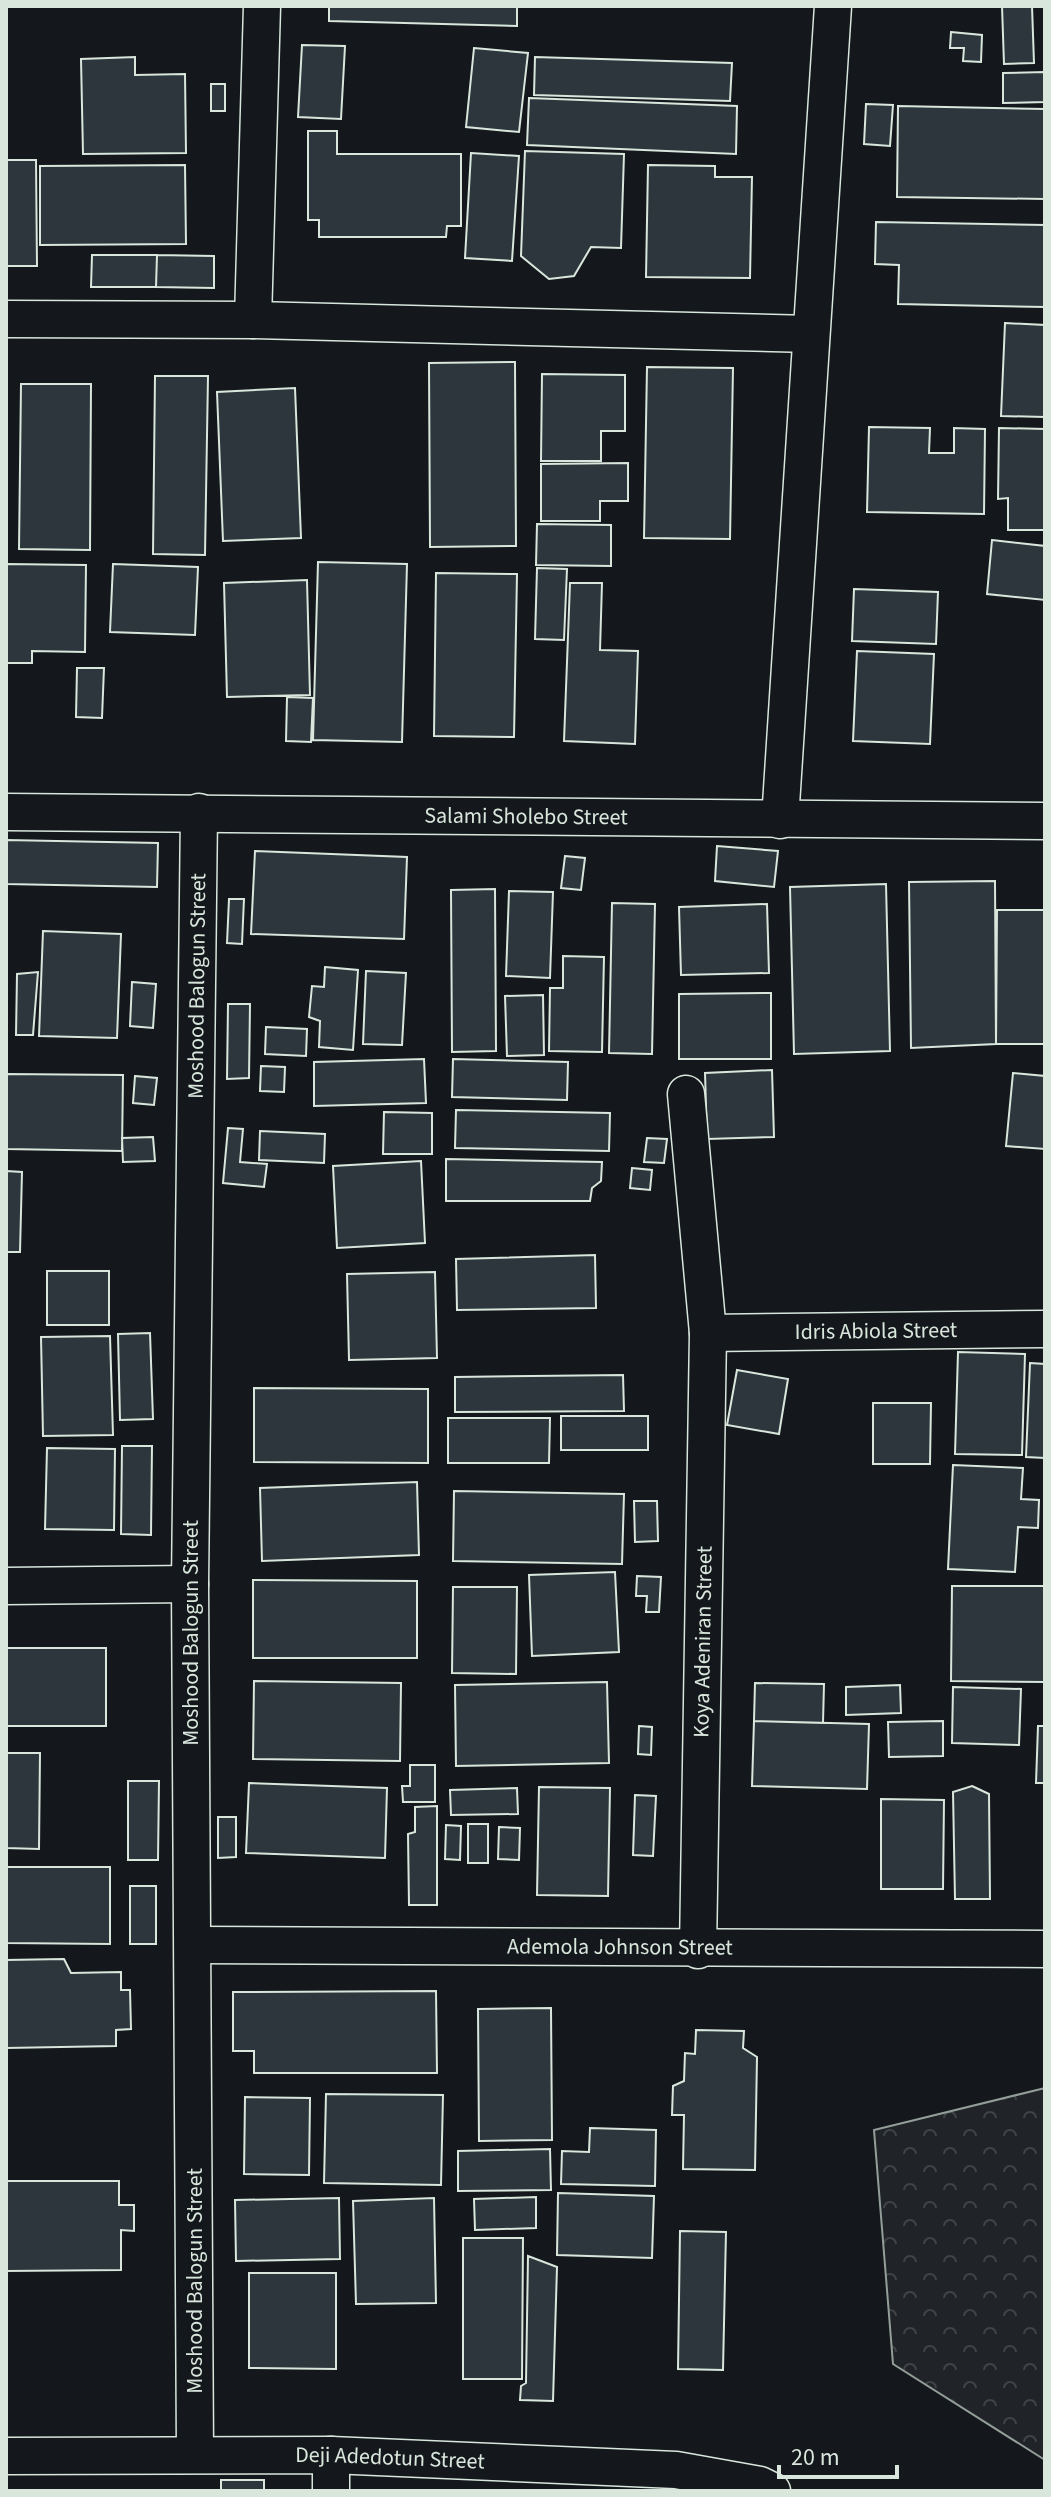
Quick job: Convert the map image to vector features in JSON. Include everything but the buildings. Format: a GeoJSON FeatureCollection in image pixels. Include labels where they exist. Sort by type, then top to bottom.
{"type":"FeatureCollection","features":[{"type":"Feature","properties":{"kind":"street"},"geometry":{"type":"LineString","coordinates":[[253,320],[262,6]]}},
{"type":"Feature","properties":{"kind":"street"},"geometry":{"type":"LineString","coordinates":[[780,820],[833,6]]}},
{"type":"Feature","properties":{"kind":"street"},"geometry":{"type":"LineString","coordinates":[[6,319],[253,320],[811,334]]}},
{"type":"Feature","properties":{"kind":"street","name":"Salami Sholebo Street"},"geometry":{"type":"LineString","coordinates":[[6,812],[1045,821]]}},
{"type":"Feature","properties":{"kind":"street","name":"Moshood Balogun Street"},"geometry":{"type":"LineString","coordinates":[[195,2454],[190,1584],[199,812]]}},
{"type":"Feature","properties":{"kind":"street","name":"Koya Adeniran Street"},"geometry":{"type":"LineString","coordinates":[[686,1094],[716,1333],[698,1950]]}},
{"type":"Feature","properties":{"kind":"street","name":"Idris Abiola Street"},"geometry":{"type":"LineString","coordinates":[[716,1333],[1045,1330]]}},
{"type":"Feature","properties":{"kind":"street"},"geometry":{"type":"LineString","coordinates":[[6,1586],[190,1584]]}},
{"type":"Feature","properties":{"kind":"street","name":"Ademola Johnson Street"},"geometry":{"type":"LineString","coordinates":[[194,1945],[698,1950],[1045,1949]]}},
{"type":"Feature","properties":{"kind":"street"},"geometry":{"type":"LineString","coordinates":[[331,2455],[331,2491]]}},
{"type":"Feature","properties":{"kind":"street","name":"Deji Adedotun Street"},"geometry":{"type":"LineString","coordinates":[[6,2456],[331,2455],[676,2470],[760,2485],[772,2491]]}},
{"type":"Feature","properties":{"kind":"green space"},"geometry":{"type":"Polygon","coordinates":[[[1045,2088],[1045,2460],[893,2364],[874,2130],[1045,2088]]]}}]}
